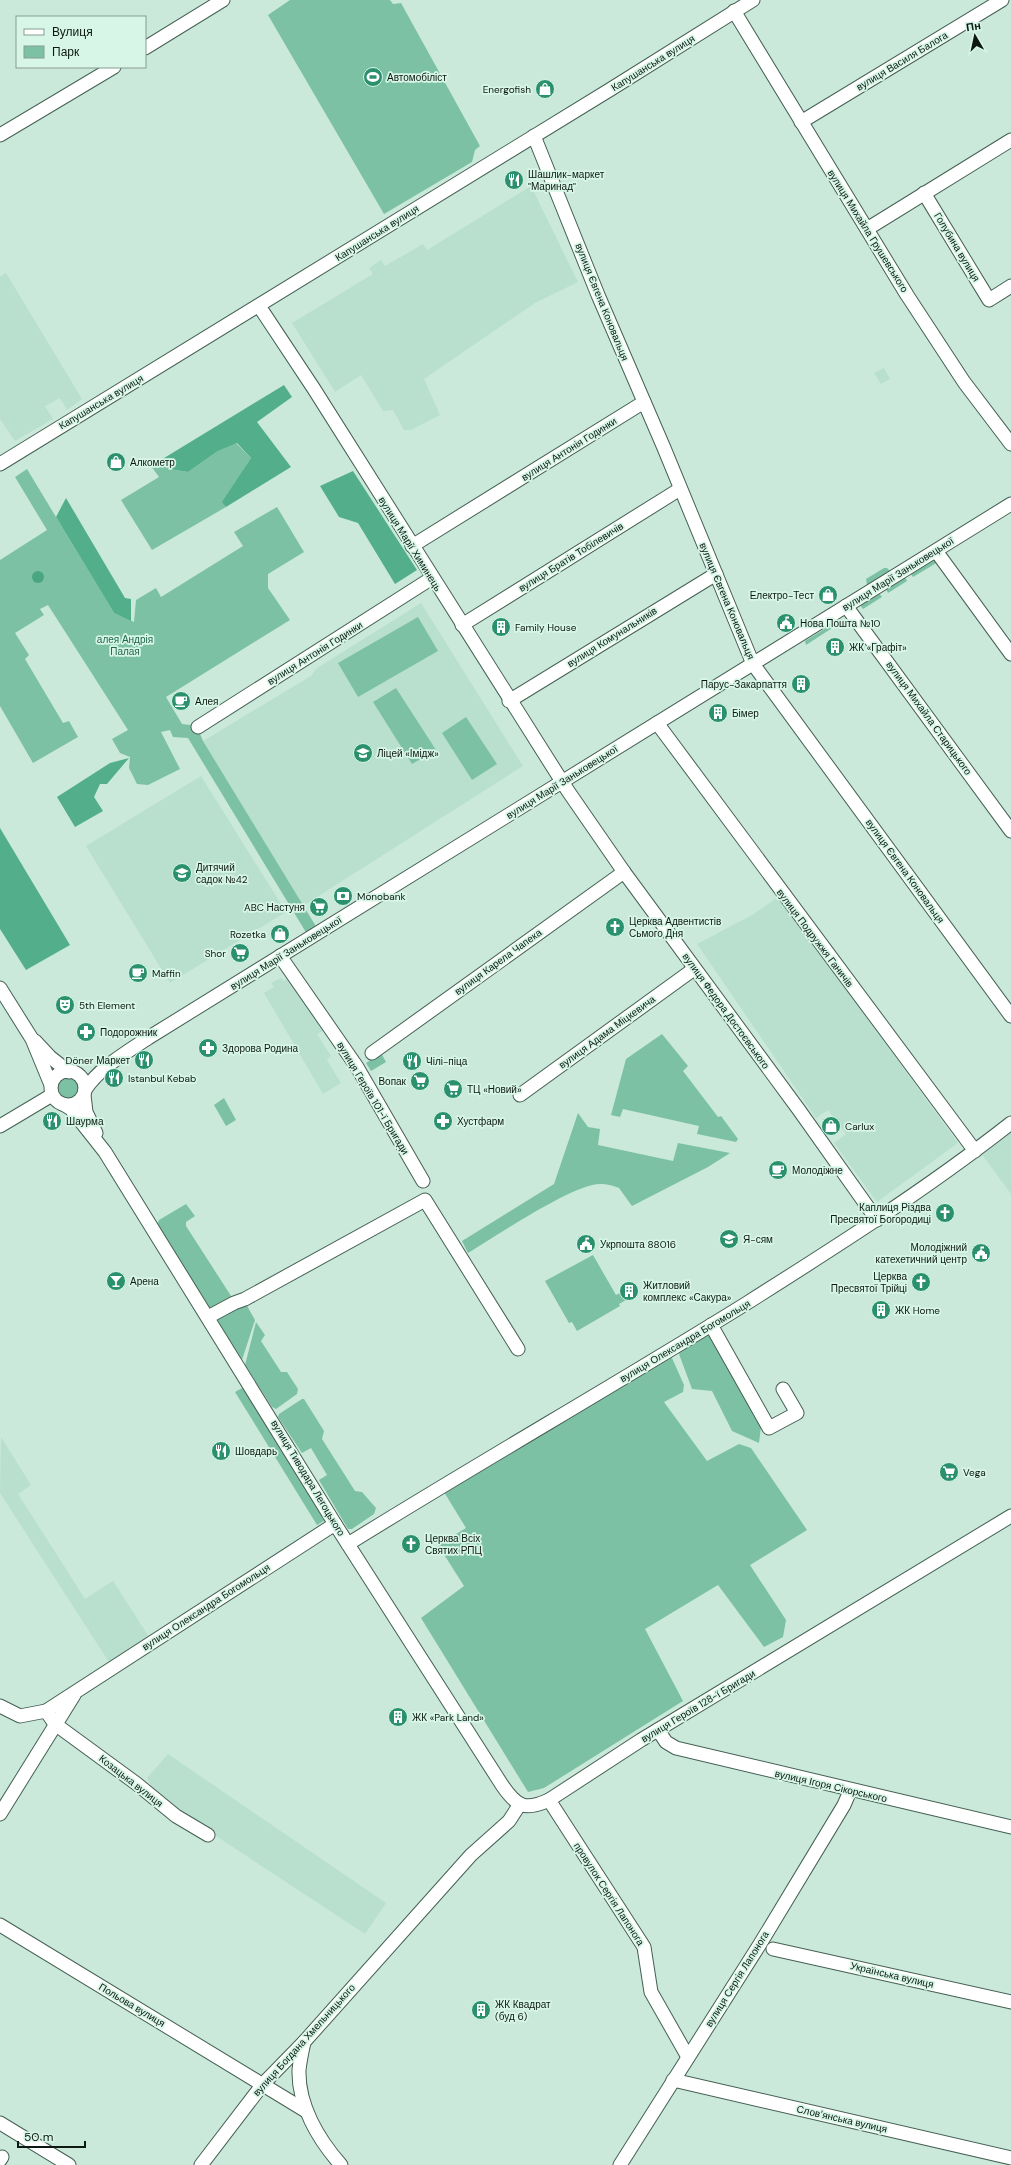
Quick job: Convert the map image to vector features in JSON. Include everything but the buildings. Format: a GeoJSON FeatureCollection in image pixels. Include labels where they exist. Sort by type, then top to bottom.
{"type":"FeatureCollection","features":[{"type":"Feature","properties":{"kind":"street"},"geometry":{"type":"LineString","coordinates":[[146,47],[223,0]]}},
{"type":"Feature","properties":{"kind":"street","name":"Капушанська вулиця"},"geometry":{"type":"LineString","coordinates":[[0,464],[753,0]]}},
{"type":"Feature","properties":{"kind":"street","name":"вулиця Василя Балога"},"geometry":{"type":"LineString","coordinates":[[801,122],[1002,0]]}},
{"type":"Feature","properties":{"kind":"street","name":"вулиця Михайла Грушевського"},"geometry":{"type":"LineString","coordinates":[[734,11],[867,229],[964,382],[1011,444]]}},
{"type":"Feature","properties":{"kind":"street"},"geometry":{"type":"LineString","coordinates":[[0,136],[112,68]]}},
{"type":"Feature","properties":{"kind":"street","name":"вулиця Євгена Коновальця"},"geometry":{"type":"LineString","coordinates":[[534,136],[598,295],[753,664],[1011,1016]]}},
{"type":"Feature","properties":{"kind":"street"},"geometry":{"type":"LineString","coordinates":[[867,229],[1011,140]]}},
{"type":"Feature","properties":{"kind":"street","name":"Голубина вулиця"},"geometry":{"type":"LineString","coordinates":[[924,193],[989,300],[1011,286]]}},
{"type":"Feature","properties":{"kind":"street","name":"вулиця Марії Химинець"},"geometry":{"type":"LineString","coordinates":[[258,306],[314,389],[562,782]]}},
{"type":"Feature","properties":{"kind":"street","name":"вулиця Антонія Годинки"},"geometry":{"type":"LineString","coordinates":[[412,546],[644,402]]}},
{"type":"Feature","properties":{"kind":"street","name":"вулиця Братів Тобілевичів"},"geometry":{"type":"LineString","coordinates":[[462,625],[680,489]]}},
{"type":"Feature","properties":{"kind":"street","name":"вулиця Марії Заньковецької"},"geometry":{"type":"LineString","coordinates":[[85,1093],[93,1080],[113,1061],[280,956],[1011,504]]}},
{"type":"Feature","properties":{"kind":"street"},"geometry":{"type":"LineString","coordinates":[[936,551],[1011,654]]}},
{"type":"Feature","properties":{"kind":"street","name":"вулиця Комунальників"},"geometry":{"type":"LineString","coordinates":[[509,700],[716,574]]}},
{"type":"Feature","properties":{"kind":"street","name":"вулиця Антонія Годинки"},"geometry":{"type":"LineString","coordinates":[[198,727],[432,578]]}},
{"type":"Feature","properties":{"kind":"street","name":"вулиця Михайла Старицького"},"geometry":{"type":"LineString","coordinates":[[846,606],[1011,831]]}},
{"type":"Feature","properties":{"kind":"street","name":"вулиця Подружжя Ганичів"},"geometry":{"type":"LineString","coordinates":[[657,723],[975,1151]]}},
{"type":"Feature","properties":{"kind":"street","name":"вулиця Федора Достоєвського"},"geometry":{"type":"LineString","coordinates":[[562,782],[624,872],[799,1110],[877,1220]]}},
{"type":"Feature","properties":{"kind":"street","name":"вулиця Карела Чапека"},"geometry":{"type":"LineString","coordinates":[[372,1053],[624,872]]}},
{"type":"Feature","properties":{"kind":"street","name":"вулиця Героїв 101-ї Бригади"},"geometry":{"type":"LineString","coordinates":[[280,956],[357,1067],[423,1181]]}},
{"type":"Feature","properties":{"kind":"street","name":"вулиця Адама Міцкевича"},"geometry":{"type":"LineString","coordinates":[[520,1095],[694,969]]}},
{"type":"Feature","properties":{"kind":"street"},"geometry":{"type":"LineString","coordinates":[[0,988],[32,1038],[56,1101],[63,1104],[73,1104],[85,1093],[83,1081],[72,1072],[61,1066],[32,1038]]}},
{"type":"Feature","properties":{"kind":"street","name":"вулиця Марії Заньковецької"},"geometry":{"type":"LineString","coordinates":[[72,1072],[113,1061]]}},
{"type":"Feature","properties":{"kind":"street"},"geometry":{"type":"LineString","coordinates":[[0,1126],[52,1090],[57,1075],[72,1072]]}},
{"type":"Feature","properties":{"kind":"street","name":"вулиця Тиводара Легоцького"},"geometry":{"type":"LineString","coordinates":[[85,1093],[86,1112],[102,1148]]}},
{"type":"Feature","properties":{"kind":"street","name":"вулиця Тиводара Легоцького"},"geometry":{"type":"LineString","coordinates":[[63,1104],[71,1109],[102,1148],[348,1544],[502,1786],[514,1800],[520,1804]]}},
{"type":"Feature","properties":{"kind":"street","name":"вулиця Олександра Богомольця"},"geometry":{"type":"LineString","coordinates":[[348,1544],[711,1325],[877,1220],[975,1151],[1011,1123]]}},
{"type":"Feature","properties":{"kind":"street"},"geometry":{"type":"LineString","coordinates":[[208,1317],[234,1303],[245,1300],[425,1200],[518,1349]]}},
{"type":"Feature","properties":{"kind":"street"},"geometry":{"type":"LineString","coordinates":[[711,1325],[769,1428],[797,1413],[783,1389]]}},
{"type":"Feature","properties":{"kind":"street","name":"вулиця Героїв 128-ї Бригади"},"geometry":{"type":"LineString","coordinates":[[520,1804],[529,1807],[549,1800],[658,1730],[1011,1516]]}},
{"type":"Feature","properties":{"kind":"street","name":"вулиця Олександра Богомольця"},"geometry":{"type":"LineString","coordinates":[[46,1711],[336,1524]]}},
{"type":"Feature","properties":{"kind":"street"},"geometry":{"type":"LineString","coordinates":[[0,1814],[77,1690]]}},
{"type":"Feature","properties":{"kind":"street"},"geometry":{"type":"LineString","coordinates":[[0,1706],[20,1716],[46,1711]]}},
{"type":"Feature","properties":{"kind":"street","name":"Козацька вулиця"},"geometry":{"type":"LineString","coordinates":[[46,1711],[55,1724],[137,1784],[176,1816],[208,1835]]}},
{"type":"Feature","properties":{"kind":"street","name":"вулиця Ігоря Сікорського"},"geometry":{"type":"LineString","coordinates":[[658,1730],[666,1742],[676,1748],[850,1791],[1011,1827]]}},
{"type":"Feature","properties":{"kind":"street","name":"вулиця Сергія Лапонога"},"geometry":{"type":"LineString","coordinates":[[620,2165],[765,1935],[844,1805],[850,1791]]}},
{"type":"Feature","properties":{"kind":"street","name":"провулок Сергія Лапонога"},"geometry":{"type":"LineString","coordinates":[[549,1800],[644,1947],[651,1992],[688,2057]]}},
{"type":"Feature","properties":{"kind":"street","name":"вулиця Богдана Хмельницького"},"geometry":{"type":"LineString","coordinates":[[201,2165],[263,2084],[304,2042],[471,1855],[508,1821],[520,1804]]}},
{"type":"Feature","properties":{"kind":"street","name":"Польова вулиця"},"geometry":{"type":"LineString","coordinates":[[0,1926],[306,2111]]}},
{"type":"Feature","properties":{"kind":"street","name":"Українська вулиця"},"geometry":{"type":"LineString","coordinates":[[773,1949],[1011,2002]]}},
{"type":"Feature","properties":{"kind":"street"},"geometry":{"type":"LineString","coordinates":[[304,2042],[299,2069],[306,2111],[322,2140],[341,2165]]}},
{"type":"Feature","properties":{"kind":"street","name":"Словʼянська вулиця"},"geometry":{"type":"LineString","coordinates":[[673,2080],[1011,2158]]}},
{"type":"Feature","properties":{"kind":"street"},"geometry":{"type":"LineString","coordinates":[[0,2123],[69,2165]]}},
{"type":"Feature","properties":{"kind":"shaded area"},"geometry":{"type":"Polygon","coordinates":[[[531,186],[578,282],[535,303],[424,379],[440,415],[411,430],[404,430],[393,410],[383,411],[361,375],[335,392],[292,323],[373,274],[369,268],[381,260],[385,266],[423,244],[427,250],[531,186]]]}},
{"type":"Feature","properties":{"kind":"shaded area"},"geometry":{"type":"Polygon","coordinates":[[[6,273],[82,399],[67,410],[60,398],[45,406],[53,419],[15,441],[0,419],[0,277],[6,273]]]}},
{"type":"Feature","properties":{"kind":"shaded area"},"geometry":{"type":"Polygon","coordinates":[[[884,368],[890,379],[881,384],[874,373],[884,368]]]}},
{"type":"Feature","properties":{"kind":"shaded area"},"geometry":{"type":"Polygon","coordinates":[[[284,385],[292,397],[257,422],[291,467],[226,507],[222,502],[251,458],[237,443],[218,451],[188,472],[151,466],[284,385]]]}},
{"type":"Feature","properties":{"kind":"shaded area"},"geometry":{"type":"Polygon","coordinates":[[[353,471],[417,570],[395,584],[358,523],[339,517],[320,486],[353,471]]]}},
{"type":"Feature","properties":{"kind":"shaded area"},"geometry":{"type":"Polygon","coordinates":[[[66,498],[125,598],[131,599],[131,621],[114,613],[56,517],[66,498]]]}},
{"type":"Feature","properties":{"kind":"shaded area"},"geometry":{"type":"Polygon","coordinates":[[[40,571],[43,572],[43,582],[36,583],[33,582],[32,575],[33,572],[40,571]]]}},
{"type":"Feature","properties":{"kind":"shaded area","name":"Ліцей «Імідж»"},"geometry":{"type":"Polygon","coordinates":[[[421,603],[523,766],[303,906],[203,741],[311,676],[317,668],[421,603]]]}},
{"type":"Feature","properties":{"kind":"shaded area"},"geometry":{"type":"Polygon","coordinates":[[[129,758],[107,784],[100,784],[94,797],[103,811],[75,827],[57,797],[110,763],[129,758]]]}},
{"type":"Feature","properties":{"kind":"shaded area","name":"Дитячий садок №42"},"geometry":{"type":"Polygon","coordinates":[[[201,776],[286,912],[170,983],[86,846],[201,776]]]}},
{"type":"Feature","properties":{"kind":"shaded area"},"geometry":{"type":"Polygon","coordinates":[[[0,828],[70,945],[26,970],[0,929],[0,828]]]}},
{"type":"Feature","properties":{"kind":"shaded area"},"geometry":{"type":"Polygon","coordinates":[[[778,897],[958,1143],[877,1202],[834,1143],[846,1134],[828,1110],[816,1118],[697,944],[752,915],[778,897]]]}},
{"type":"Feature","properties":{"kind":"shaded area"},"geometry":{"type":"Polygon","coordinates":[[[281,978],[284,981],[288,978],[325,1030],[317,1034],[331,1056],[327,1060],[341,1083],[323,1094],[264,993],[274,987],[271,983],[281,978]]]}},
{"type":"Feature","properties":{"kind":"shaded area"},"geometry":{"type":"Polygon","coordinates":[[[1011,1131],[1011,1194],[981,1153],[1011,1131]]]}},
{"type":"Feature","properties":{"kind":"shaded area"},"geometry":{"type":"Polygon","coordinates":[[[1,1437],[31,1485],[18,1494],[85,1599],[113,1581],[149,1637],[109,1662],[0,1493],[1,1437]]]}},
{"type":"Feature","properties":{"kind":"shaded area"},"geometry":{"type":"Polygon","coordinates":[[[168,1754],[386,1903],[365,1934],[157,1797],[147,1778],[168,1754]]]}},
{"type":"Feature","properties":{"kind":"green space","name":"Автомобіліст"},"geometry":{"type":"Polygon","coordinates":[[[290,0],[390,0],[393,4],[401,3],[480,146],[475,150],[472,162],[384,214],[268,15],[290,0]]]}},
{"type":"Feature","properties":{"kind":"green space"},"geometry":{"type":"Polygon","coordinates":[[[236,443],[251,458],[223,502],[226,507],[152,550],[121,500],[159,477],[151,466],[188,472],[218,451],[236,443]]]}},
{"type":"Feature","properties":{"kind":"green space","name":"алея Андрія Палая"},"geometry":{"type":"Polygon","coordinates":[[[27,469],[114,613],[134,622],[136,600],[156,588],[161,597],[243,546],[234,532],[277,507],[304,552],[268,574],[268,588],[290,620],[166,697],[182,724],[190,725],[195,722],[203,741],[317,928],[307,934],[188,738],[173,737],[170,730],[161,732],[180,769],[148,785],[137,784],[129,768],[130,757],[120,753],[112,739],[128,730],[48,605],[40,609],[44,615],[15,633],[29,655],[25,659],[63,723],[69,721],[78,737],[33,763],[0,706],[0,560],[47,530],[15,477],[27,469]]]}},
{"type":"Feature","properties":{"kind":"green space"},"geometry":{"type":"Polygon","coordinates":[[[935,558],[938,562],[913,577],[910,573],[935,558]]]}},
{"type":"Feature","properties":{"kind":"green space"},"geometry":{"type":"Polygon","coordinates":[[[884,568],[887,568],[890,571],[867,585],[866,579],[884,568]]]}},
{"type":"Feature","properties":{"kind":"green space"},"geometry":{"type":"Polygon","coordinates":[[[905,577],[907,581],[888,593],[886,589],[905,577]]]}},
{"type":"Feature","properties":{"kind":"green space"},"geometry":{"type":"Polygon","coordinates":[[[879,593],[882,597],[863,609],[860,605],[879,593]]]}},
{"type":"Feature","properties":{"kind":"green space"},"geometry":{"type":"Polygon","coordinates":[[[418,617],[438,651],[358,697],[338,663],[418,617]]]}},
{"type":"Feature","properties":{"kind":"green space"},"geometry":{"type":"Polygon","coordinates":[[[841,619],[843,621],[806,645],[805,641],[841,619]]]}},
{"type":"Feature","properties":{"kind":"green space"},"geometry":{"type":"Polygon","coordinates":[[[396,688],[436,750],[412,764],[373,702],[396,688]]]}},
{"type":"Feature","properties":{"kind":"green space"},"geometry":{"type":"Polygon","coordinates":[[[466,717],[497,764],[472,780],[442,733],[466,717]]]}},
{"type":"Feature","properties":{"kind":"green space"},"geometry":{"type":"Polygon","coordinates":[[[662,1034],[688,1066],[683,1071],[718,1117],[721,1116],[738,1139],[736,1142],[697,1134],[699,1126],[623,1109],[620,1117],[611,1115],[626,1059],[662,1034]]]}},
{"type":"Feature","properties":{"kind":"green space"},"geometry":{"type":"Polygon","coordinates":[[[381,1053],[386,1062],[371,1071],[366,1063],[381,1053]]]}},
{"type":"Feature","properties":{"kind":"green space"},"geometry":{"type":"Polygon","coordinates":[[[68,1076],[73,1077],[79,1083],[79,1093],[73,1099],[68,1100],[63,1099],[57,1093],[56,1088],[57,1083],[63,1077],[68,1076]]]}},
{"type":"Feature","properties":{"kind":"green space"},"geometry":{"type":"Polygon","coordinates":[[[224,1098],[236,1120],[226,1126],[214,1105],[224,1098]]]}},
{"type":"Feature","properties":{"kind":"green space"},"geometry":{"type":"Polygon","coordinates":[[[578,1113],[588,1127],[600,1129],[598,1145],[673,1161],[678,1143],[730,1153],[708,1167],[632,1206],[619,1188],[610,1185],[601,1184],[589,1186],[573,1192],[534,1212],[468,1253],[462,1241],[554,1184],[578,1113]]]}},
{"type":"Feature","properties":{"kind":"green space"},"geometry":{"type":"Polygon","coordinates":[[[186,1204],[195,1216],[186,1222],[186,1226],[233,1299],[214,1308],[208,1307],[157,1225],[159,1220],[186,1204]]]}},
{"type":"Feature","properties":{"kind":"green space"},"geometry":{"type":"Polygon","coordinates":[[[593,1255],[616,1295],[620,1293],[626,1300],[619,1304],[620,1306],[577,1331],[572,1322],[569,1323],[545,1281],[593,1255]]]}},
{"type":"Feature","properties":{"kind":"green space"},"geometry":{"type":"Polygon","coordinates":[[[246,1304],[255,1320],[242,1360],[216,1319],[246,1304]]]}},
{"type":"Feature","properties":{"kind":"green space"},"geometry":{"type":"Polygon","coordinates":[[[256,1322],[265,1335],[261,1341],[281,1372],[287,1372],[298,1389],[297,1394],[276,1409],[272,1407],[245,1365],[256,1322]]]}},
{"type":"Feature","properties":{"kind":"green space"},"geometry":{"type":"Polygon","coordinates":[[[710,1331],[761,1427],[759,1443],[732,1431],[712,1391],[692,1389],[679,1354],[681,1349],[710,1331]]]}},
{"type":"Feature","properties":{"kind":"green space"},"geometry":{"type":"Polygon","coordinates":[[[668,1356],[672,1358],[684,1385],[683,1392],[664,1402],[707,1461],[739,1444],[751,1448],[807,1530],[750,1565],[786,1620],[783,1637],[764,1647],[718,1585],[645,1629],[683,1701],[544,1788],[528,1792],[421,1618],[464,1586],[438,1545],[466,1528],[444,1492],[668,1356]]]}},
{"type":"Feature","properties":{"kind":"green space"},"geometry":{"type":"Polygon","coordinates":[[[244,1387],[327,1519],[317,1525],[235,1392],[244,1387]]]}},
{"type":"Feature","properties":{"kind":"green space"},"geometry":{"type":"Polygon","coordinates":[[[304,1399],[324,1431],[322,1439],[355,1491],[362,1492],[376,1508],[374,1514],[352,1529],[348,1529],[319,1480],[327,1475],[311,1448],[302,1453],[278,1417],[279,1414],[304,1399]]]}},
{"type":"Feature","properties":{"kind":"place","name":"Автомобіліст"},"geometry":{"type":"Point","coordinates":[373,77]}},
{"type":"Feature","properties":{"kind":"place","name":"Energofish"},"geometry":{"type":"Point","coordinates":[545,89]}},
{"type":"Feature","properties":{"kind":"place","name":"Шашлик-маркет \"Маринад\""},"geometry":{"type":"Point","coordinates":[514,180]}},
{"type":"Feature","properties":{"kind":"place","name":"Алкометр"},"geometry":{"type":"Point","coordinates":[116,462]}},
{"type":"Feature","properties":{"kind":"place","name":"Електро-Тест"},"geometry":{"type":"Point","coordinates":[828,595]}},
{"type":"Feature","properties":{"kind":"place","name":"Нова Пошта №10"},"geometry":{"type":"Point","coordinates":[786,623]}},
{"type":"Feature","properties":{"kind":"place","name":"Family House"},"geometry":{"type":"Point","coordinates":[501,627]}},
{"type":"Feature","properties":{"kind":"place","name":"ЖК «Графіт»"},"geometry":{"type":"Point","coordinates":[835,647]}},
{"type":"Feature","properties":{"kind":"place","name":"Парус-Закарпаття"},"geometry":{"type":"Point","coordinates":[801,684]}},
{"type":"Feature","properties":{"kind":"place","name":"Алея"},"geometry":{"type":"Point","coordinates":[181,701]}},
{"type":"Feature","properties":{"kind":"place","name":"Бімер"},"geometry":{"type":"Point","coordinates":[718,713]}},
{"type":"Feature","properties":{"kind":"place","name":"Ліцей «Імідж»"},"geometry":{"type":"Point","coordinates":[363,753]}},
{"type":"Feature","properties":{"kind":"place","name":"Дитячий садок №42"},"geometry":{"type":"Point","coordinates":[182,873]}},
{"type":"Feature","properties":{"kind":"place","name":"Monobank"},"geometry":{"type":"Point","coordinates":[343,896]}},
{"type":"Feature","properties":{"kind":"place","name":"ABC Настуня"},"geometry":{"type":"Point","coordinates":[319,907]}},
{"type":"Feature","properties":{"kind":"place","name":"Церква Адвентистів Сьмого Дня"},"geometry":{"type":"Point","coordinates":[615,927]}},
{"type":"Feature","properties":{"kind":"place","name":"Rozetka"},"geometry":{"type":"Point","coordinates":[280,934]}},
{"type":"Feature","properties":{"kind":"place","name":"Shor"},"geometry":{"type":"Point","coordinates":[240,953]}},
{"type":"Feature","properties":{"kind":"place","name":"Maffin"},"geometry":{"type":"Point","coordinates":[138,973]}},
{"type":"Feature","properties":{"kind":"place","name":"5th Element"},"geometry":{"type":"Point","coordinates":[65,1005]}},
{"type":"Feature","properties":{"kind":"place","name":"Подорожник"},"geometry":{"type":"Point","coordinates":[86,1032]}},
{"type":"Feature","properties":{"kind":"place","name":"Здорова Родина"},"geometry":{"type":"Point","coordinates":[208,1048]}},
{"type":"Feature","properties":{"kind":"place","name":"Döner Маркет"},"geometry":{"type":"Point","coordinates":[144,1060]}},
{"type":"Feature","properties":{"kind":"place","name":"Чілі-піца"},"geometry":{"type":"Point","coordinates":[412,1061]}},
{"type":"Feature","properties":{"kind":"place","name":"Istanbul Kebab"},"geometry":{"type":"Point","coordinates":[114,1078]}},
{"type":"Feature","properties":{"kind":"place","name":"Вопак"},"geometry":{"type":"Point","coordinates":[420,1081]}},
{"type":"Feature","properties":{"kind":"place","name":"ТЦ «Новий»"},"geometry":{"type":"Point","coordinates":[453,1089]}},
{"type":"Feature","properties":{"kind":"place","name":"Шаурма"},"geometry":{"type":"Point","coordinates":[52,1121]}},
{"type":"Feature","properties":{"kind":"place","name":"Хустфарм"},"geometry":{"type":"Point","coordinates":[443,1121]}},
{"type":"Feature","properties":{"kind":"place","name":"Carlux"},"geometry":{"type":"Point","coordinates":[831,1126]}},
{"type":"Feature","properties":{"kind":"place","name":"Молодіжне"},"geometry":{"type":"Point","coordinates":[778,1170]}},
{"type":"Feature","properties":{"kind":"place","name":"Каплиця Різдва Пресвятої Богородиці"},"geometry":{"type":"Point","coordinates":[945,1213]}},
{"type":"Feature","properties":{"kind":"place","name":"Я-сям"},"geometry":{"type":"Point","coordinates":[729,1239]}},
{"type":"Feature","properties":{"kind":"place","name":"Укрпошта 88016"},"geometry":{"type":"Point","coordinates":[586,1244]}},
{"type":"Feature","properties":{"kind":"place","name":"Молодіжний катехетичний центр"},"geometry":{"type":"Point","coordinates":[981,1253]}},
{"type":"Feature","properties":{"kind":"place","name":"Арена"},"geometry":{"type":"Point","coordinates":[116,1281]}},
{"type":"Feature","properties":{"kind":"place","name":"Церква Пресвятої Трійці"},"geometry":{"type":"Point","coordinates":[921,1282]}},
{"type":"Feature","properties":{"kind":"place","name":"Житловий комплекс «Сакура»"},"geometry":{"type":"Point","coordinates":[629,1291]}},
{"type":"Feature","properties":{"kind":"place","name":"ЖК Home"},"geometry":{"type":"Point","coordinates":[881,1310]}},
{"type":"Feature","properties":{"kind":"place","name":"Шовдарь"},"geometry":{"type":"Point","coordinates":[221,1451]}},
{"type":"Feature","properties":{"kind":"place","name":"Vega"},"geometry":{"type":"Point","coordinates":[949,1472]}},
{"type":"Feature","properties":{"kind":"place","name":"Церква Всіх Святих РПЦ"},"geometry":{"type":"Point","coordinates":[411,1544]}},
{"type":"Feature","properties":{"kind":"place","name":"ЖК «Park Land»"},"geometry":{"type":"Point","coordinates":[398,1717]}},
{"type":"Feature","properties":{"kind":"place","name":"ЖК Квадрат (буд 6)"},"geometry":{"type":"Point","coordinates":[481,2010]}}]}
